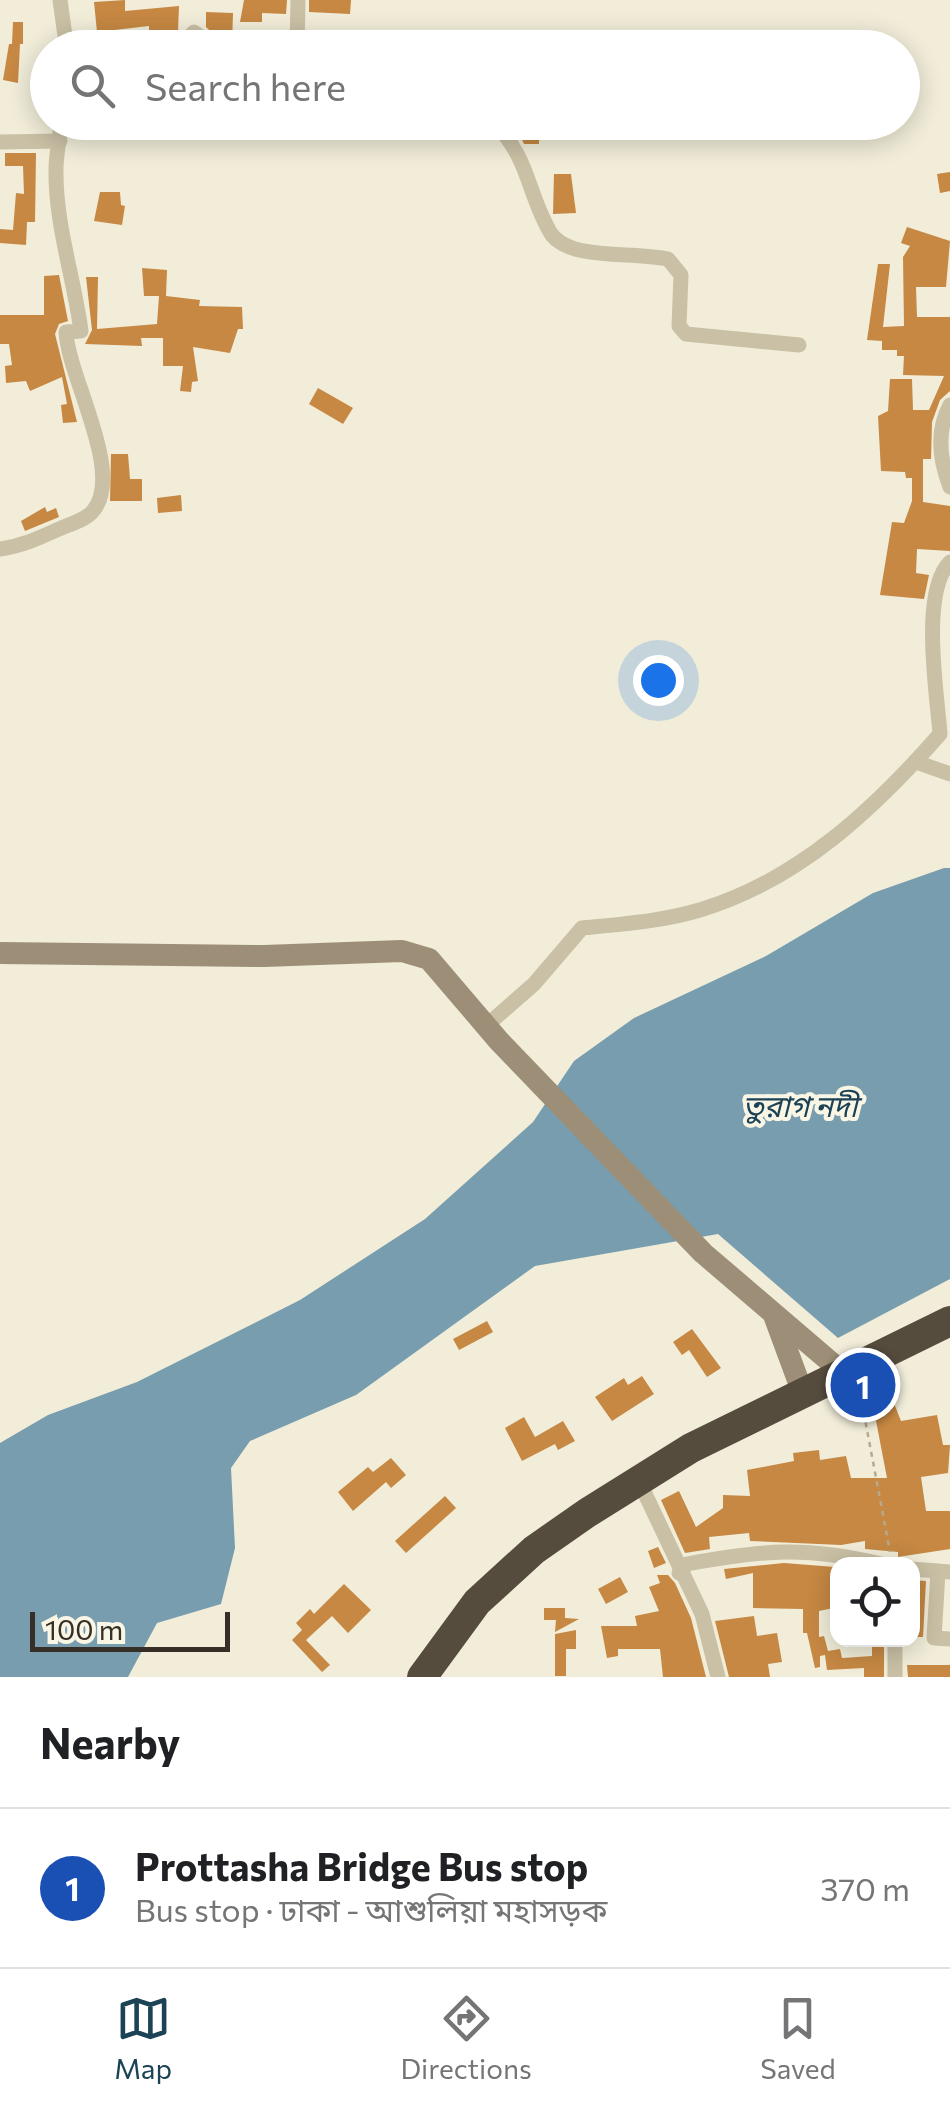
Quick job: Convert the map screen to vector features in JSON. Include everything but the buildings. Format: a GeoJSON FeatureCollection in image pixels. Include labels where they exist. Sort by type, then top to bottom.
{"type":"FeatureCollection","features":[{"type":"Feature","properties":{"kind":"highway"},"geometry":{"type":"LineString","coordinates":[[422,1677],[492,1589],[534,1550],[691,1448],[841,1371],[950,1321]]}},
{"type":"Feature","properties":{"kind":"street"},"geometry":{"type":"LineString","coordinates":[[60,0],[64,30]]}},
{"type":"Feature","properties":{"kind":"street"},"geometry":{"type":"LineString","coordinates":[[297,30],[298,0]]}},
{"type":"Feature","properties":{"kind":"street"},"geometry":{"type":"LineString","coordinates":[[510,140],[527,170],[550,232],[559,242],[578,250],[668,259],[681,275],[678,326],[686,334],[799,345]]}},
{"type":"Feature","properties":{"kind":"street"},"geometry":{"type":"LineString","coordinates":[[0,142],[60,141],[56,168],[64,243],[72,268],[81,331],[66,332],[67,355],[102,447],[103,471],[98,505],[90,516],[21,546],[0,549]]}},
{"type":"Feature","properties":{"kind":"street"},"geometry":{"type":"LineString","coordinates":[[950,405],[942,421],[940,440],[950,487]]}},
{"type":"Feature","properties":{"kind":"street"},"geometry":{"type":"LineString","coordinates":[[492,1033],[582,928],[705,909],[809,858],[888,794],[940,734],[933,610],[940,580],[950,562]]}},
{"type":"Feature","properties":{"kind":"street"},"geometry":{"type":"LineString","coordinates":[[916,762],[950,774]]}},
{"type":"Feature","properties":{"kind":"street"},"geometry":{"type":"LineString","coordinates":[[0,952],[415,952],[429,959],[492,1033],[703,1253],[841,1371]]}},
{"type":"Feature","properties":{"kind":"street"},"geometry":{"type":"LineString","coordinates":[[774,1314],[802,1391]]}},
{"type":"Feature","properties":{"kind":"street"},"geometry":{"type":"LineString","coordinates":[[640,1481],[679,1573],[702,1614],[718,1677]]}},
{"type":"Feature","properties":{"kind":"street"},"geometry":{"type":"LineString","coordinates":[[679,1573],[688,1564],[778,1551],[810,1550],[846,1557]]}},
{"type":"Feature","properties":{"kind":"street"},"geometry":{"type":"LineString","coordinates":[[944,1572],[934,1638],[950,1639]]}},
{"type":"Feature","properties":{"kind":"street"},"geometry":{"type":"LineString","coordinates":[[894,1647],[895,1677]]}},
{"type":"Feature","properties":{"kind":"path"},"geometry":{"type":"LineString","coordinates":[[841,1371],[864,1414],[891,1557]]}},
{"type":"Feature","properties":{"kind":"water","name":"তুরাগ নদী"},"geometry":{"type":"Polygon","coordinates":[[[950,868],[950,1279],[838,1338],[718,1234],[535,1266],[356,1395],[250,1441],[231,1468],[235,1548],[221,1604],[157,1623],[128,1677],[0,1677],[0,1443],[48,1415],[137,1382],[300,1300],[425,1219],[533,1122],[574,1061],[634,1018],[766,956],[873,893],[950,868]]]}},
{"type":"Feature","properties":{"kind":"place","name":"Prottasha Bridge Bus stop"},"geometry":{"type":"Point","coordinates":[863,1385]}}]}
